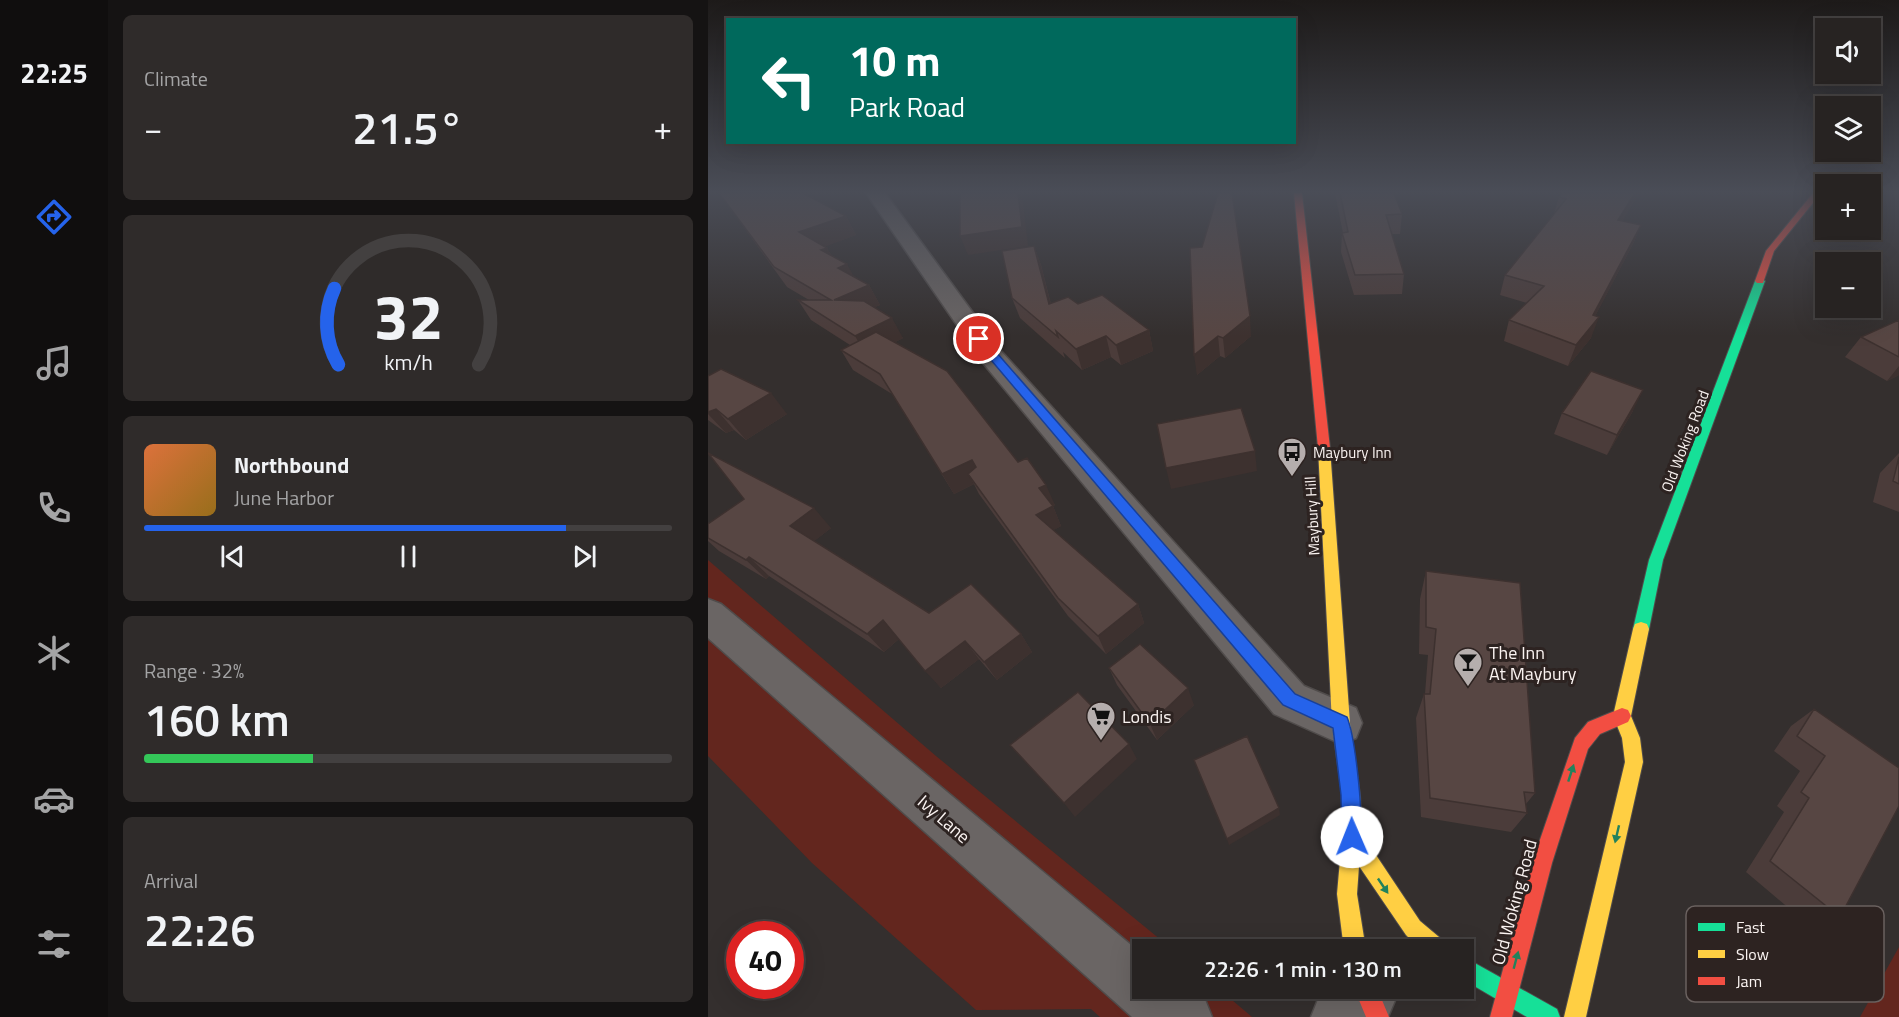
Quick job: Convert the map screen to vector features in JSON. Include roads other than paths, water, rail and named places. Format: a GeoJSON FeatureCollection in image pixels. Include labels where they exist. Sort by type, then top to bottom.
{"type":"FeatureCollection","features":[{"type":"Feature","properties":{"kind":"main road","name":"Maybury Hill"},"geometry":{"type":"LineString","coordinates":[[1303,240],[1324,442],[1341,723],[1351,795],[1352,837],[1347,894],[1353,939]]}},
{"type":"Feature","properties":{"kind":"main road","name":"Old Woking Road"},"geometry":{"type":"LineString","coordinates":[[1501,1017],[1542,863],[1581,744],[1594,728],[1622,716],[1656,560],[1739,343],[1770,251],[1779,240]]}},
{"type":"Feature","properties":{"kind":"main road"},"geometry":{"type":"LineString","coordinates":[[1575,1017],[1634,762],[1631,738],[1622,716]]}},
{"type":"Feature","properties":{"kind":"main road"},"geometry":{"type":"LineString","coordinates":[[1352,837],[1413,928],[1425,939]]}},
{"type":"Feature","properties":{"kind":"main road"},"geometry":{"type":"LineString","coordinates":[[1474,974],[1549,1017]]}},
{"type":"Feature","properties":{"kind":"street"},"geometry":{"type":"LineString","coordinates":[[909,240],[992,357],[1289,700],[1341,723]]}},
{"type":"Feature","properties":{"kind":"street","name":"Ivy Lane"},"geometry":{"type":"LineString","coordinates":[[708,615],[1168,1012],[1184,1017]]}},
{"type":"Feature","properties":{"kind":"place","name":"Maybury Inn"},"geometry":{"type":"Point","coordinates":[1292,478]}},
{"type":"Feature","properties":{"kind":"place","name":"The Inn At Maybury"},"geometry":{"type":"Point","coordinates":[1468,688]}},
{"type":"Feature","properties":{"kind":"place","name":"Londis"},"geometry":{"type":"Point","coordinates":[1101,742]}}]}
